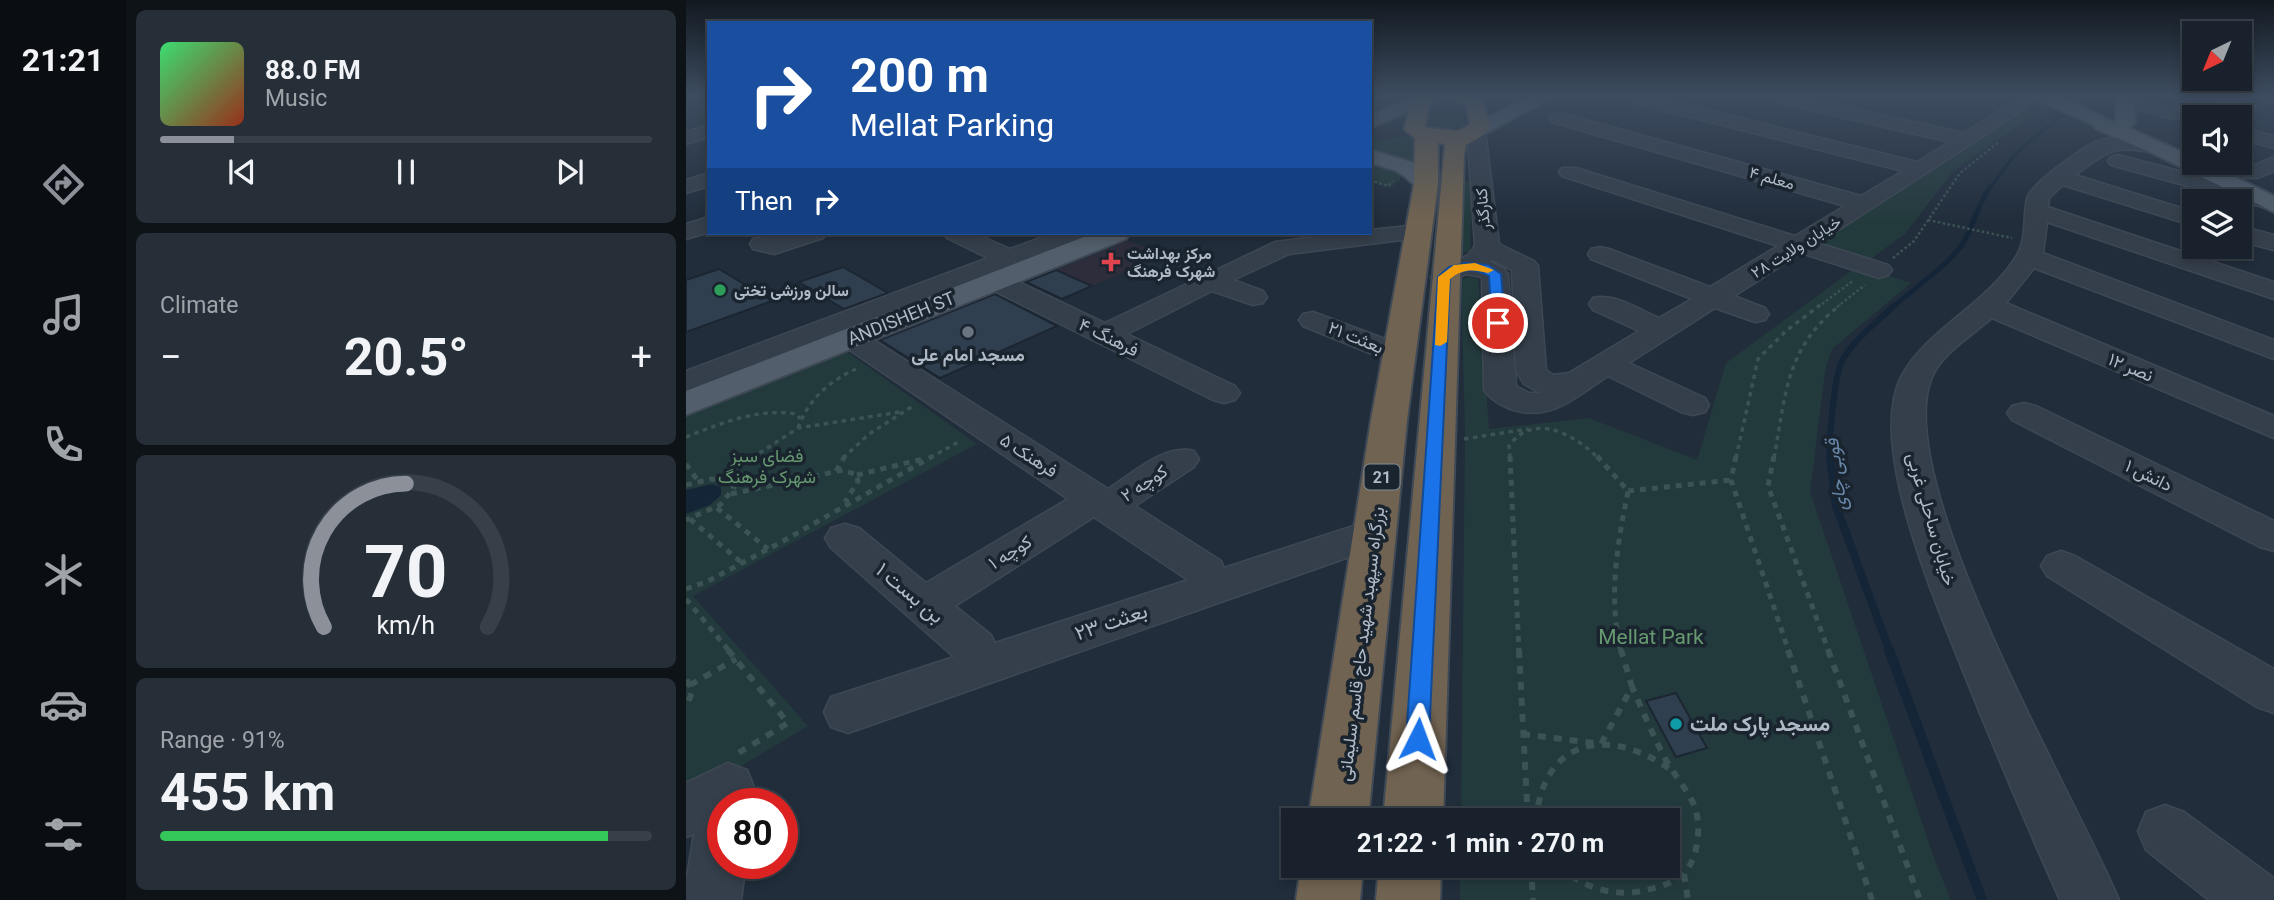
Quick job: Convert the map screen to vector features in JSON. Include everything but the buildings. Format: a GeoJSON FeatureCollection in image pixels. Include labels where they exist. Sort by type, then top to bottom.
{"type":"FeatureCollection","features":[{"type":"Feature","properties":{"kind":"highway","name":"بزرگراه سپهبد شهید حاج قاسم سلیمانی"},"geometry":{"type":"LineString","coordinates":[[1340,808],[1398,355],[1425,183],[1428,138]]}},
{"type":"Feature","properties":{"kind":"highway"},"geometry":{"type":"LineString","coordinates":[[1415,808],[1480,264],[1454,147],[1458,138]]}},
{"type":"Feature","properties":{"kind":"highway"},"geometry":{"type":"LineString","coordinates":[[1328,900],[1331,878]]}},
{"type":"Feature","properties":{"kind":"highway"},"geometry":{"type":"LineString","coordinates":[[1408,900],[1409,878]]}},
{"type":"Feature","properties":{"kind":"main road"},"geometry":{"type":"LineString","coordinates":[[2141,138],[2182,159]]}},
{"type":"Feature","properties":{"kind":"main road"},"geometry":{"type":"LineString","coordinates":[[1372,157],[1408,168],[1425,183]]}},
{"type":"Feature","properties":{"kind":"main road"},"geometry":{"type":"LineString","coordinates":[[2218,175],[2270,195]]}},
{"type":"Feature","properties":{"kind":"main road","name":"ANDISHEH ST"},"geometry":{"type":"LineString","coordinates":[[686,404],[855,353],[1011,269],[1111,235]]}},
{"type":"Feature","properties":{"kind":"street","name":"کنارگذر"},"geometry":{"type":"LineString","coordinates":[[1472,138],[1480,264]]}},
{"type":"Feature","properties":{"kind":"street","name":"معلم ۴"},"geometry":{"type":"LineString","coordinates":[[1629,138],[1864,204]]}},
{"type":"Feature","properties":{"kind":"street"},"geometry":{"type":"LineString","coordinates":[[1797,138],[1921,169]]}},
{"type":"Feature","properties":{"kind":"street","name":"خیابان ولایت ۲۸"},"geometry":{"type":"LineString","coordinates":[[1480,264],[1497,278],[1500,390],[1520,400],[1546,403],[1562,396],[1594,372],[1921,169],[1981,138]]}},
{"type":"Feature","properties":{"kind":"street","name":"خیابان ساحلی غربی"},"geometry":{"type":"LineString","coordinates":[[2090,900],[2028,769],[1945,573],[1919,489],[1910,442],[1910,407],[1916,378],[1927,359],[1989,306],[2033,237],[2038,196],[2059,177],[2093,138]]}},
{"type":"Feature","properties":{"kind":"street"},"geometry":{"type":"LineString","coordinates":[[2145,138],[2270,195]]}},
{"type":"Feature","properties":{"kind":"street"},"geometry":{"type":"LineString","coordinates":[[2252,174],[2274,163]]}},
{"type":"Feature","properties":{"kind":"street"},"geometry":{"type":"LineString","coordinates":[[686,171],[707,176]]}},
{"type":"Feature","properties":{"kind":"street"},"geometry":{"type":"LineString","coordinates":[[1569,172],[1800,244],[1877,272]]}},
{"type":"Feature","properties":{"kind":"street"},"geometry":{"type":"LineString","coordinates":[[2252,175],[2270,195]]}},
{"type":"Feature","properties":{"kind":"street"},"geometry":{"type":"LineString","coordinates":[[2059,177],[2182,215]]}},
{"type":"Feature","properties":{"kind":"street"},"geometry":{"type":"LineString","coordinates":[[686,187],[707,178]]}},
{"type":"Feature","properties":{"kind":"street"},"geometry":{"type":"LineString","coordinates":[[686,208],[707,201]]}},
{"type":"Feature","properties":{"kind":"street"},"geometry":{"type":"LineString","coordinates":[[686,232],[707,225]]}},
{"type":"Feature","properties":{"kind":"street"},"geometry":{"type":"LineString","coordinates":[[1104,335],[1284,247],[1418,232]]}},
{"type":"Feature","properties":{"kind":"street"},"geometry":{"type":"LineString","coordinates":[[762,244],[774,247],[809,235]]}},
{"type":"Feature","properties":{"kind":"street","name":"فرهنگ ۴"},"geometry":{"type":"LineString","coordinates":[[958,235],[1104,335],[1224,393]]}},
{"type":"Feature","properties":{"kind":"street"},"geometry":{"type":"LineString","coordinates":[[686,382],[1011,269],[1071,235]]}},
{"type":"Feature","properties":{"kind":"street"},"geometry":{"type":"LineString","coordinates":[[2033,237],[2274,291]]}},
{"type":"Feature","properties":{"kind":"street"},"geometry":{"type":"LineString","coordinates":[[2033,237],[2274,350]]}},
{"type":"Feature","properties":{"kind":"street"},"geometry":{"type":"LineString","coordinates":[[2252,237],[2274,243]]}},
{"type":"Feature","properties":{"kind":"street"},"geometry":{"type":"LineString","coordinates":[[1600,254],[1755,314]]}},
{"type":"Feature","properties":{"kind":"street"},"geometry":{"type":"LineString","coordinates":[[1480,264],[1526,270],[1531,371],[1534,376],[1550,385],[1594,372],[1693,405]]}},
{"type":"Feature","properties":{"kind":"street"},"geometry":{"type":"LineString","coordinates":[[1211,281],[1253,297]]}},
{"type":"Feature","properties":{"kind":"street"},"geometry":{"type":"LineString","coordinates":[[1602,304],[1662,330]]}},
{"type":"Feature","properties":{"kind":"street","name":"نصر ۱۲"},"geometry":{"type":"LineString","coordinates":[[1989,306],[2274,428]]}},
{"type":"Feature","properties":{"kind":"street","name":"بعثت ۲۱"},"geometry":{"type":"LineString","coordinates":[[1313,320],[1398,355]]}},
{"type":"Feature","properties":{"kind":"street","name":"فرهنک ۵"},"geometry":{"type":"LineString","coordinates":[[855,353],[1101,503],[1206,572]]}},
{"type":"Feature","properties":{"kind":"street","name":"دانش ۱"},"geometry":{"type":"LineString","coordinates":[[2024,414],[2274,537]]}},
{"type":"Feature","properties":{"kind":"street","name":"کوچه ۲"},"geometry":{"type":"LineString","coordinates":[[1101,503],[1181,459]]}},
{"type":"Feature","properties":{"kind":"street","name":"کوچه ۱"},"geometry":{"type":"LineString","coordinates":[[924,605],[1101,503]]}},
{"type":"Feature","properties":{"kind":"street","name":"بن بست ۱"},"geometry":{"type":"LineString","coordinates":[[840,524],[924,605],[975,648]]}},
{"type":"Feature","properties":{"kind":"street","name":"بعثت ۲۳"},"geometry":{"type":"LineString","coordinates":[[848,712],[1375,533]]}},
{"type":"Feature","properties":{"kind":"street"},"geometry":{"type":"LineString","coordinates":[[2061,566],[2274,693]]}},
{"type":"Feature","properties":{"kind":"street"},"geometry":{"type":"LineString","coordinates":[[2165,831],[2256,900]]}},
{"type":"Feature","properties":{"kind":"street"},"geometry":{"type":"LineString","coordinates":[[712,900],[713,879]]}},
{"type":"Feature","properties":{"kind":"path"},"geometry":{"type":"LineString","coordinates":[[1920,900],[1768,486],[1791,370],[1808,332],[1914,242],[1984,138]]}},
{"type":"Feature","properties":{"kind":"path"},"geometry":{"type":"LineString","coordinates":[[1928,220],[2033,237]]}},
{"type":"Feature","properties":{"kind":"path"},"geometry":{"type":"LineString","coordinates":[[1871,900],[1731,480],[1758,359],[1786,331],[1851,282],[1862,274],[1877,272]]}},
{"type":"Feature","properties":{"kind":"path"},"geometry":{"type":"LineString","coordinates":[[798,428],[813,400],[840,377],[855,353]]}},
{"type":"Feature","properties":{"kind":"path"},"geometry":{"type":"LineString","coordinates":[[836,471],[842,458],[900,412],[913,406]]}},
{"type":"Feature","properties":{"kind":"path"},"geometry":{"type":"LineString","coordinates":[[686,437],[722,422],[768,413],[787,411],[797,414],[800,420]]}},
{"type":"Feature","properties":{"kind":"path"},"geometry":{"type":"LineString","coordinates":[[686,485],[722,478],[798,428],[900,412]]}},
{"type":"Feature","properties":{"kind":"path"},"geometry":{"type":"LineString","coordinates":[[1455,441],[1533,428]]}},
{"type":"Feature","properties":{"kind":"path"},"geometry":{"type":"LineString","coordinates":[[1527,808],[1509,446],[1513,440],[1529,430],[1562,430],[1580,440],[1628,491]]}},
{"type":"Feature","properties":{"kind":"path"},"geometry":{"type":"LineString","coordinates":[[742,563],[688,519],[716,508],[731,494],[836,471],[857,474],[890,469],[936,455]]}},
{"type":"Feature","properties":{"kind":"path"},"geometry":{"type":"LineString","coordinates":[[686,464],[698,481]]}},
{"type":"Feature","properties":{"kind":"path"},"geometry":{"type":"LineString","coordinates":[[840,524],[855,490],[857,474]]}},
{"type":"Feature","properties":{"kind":"path"},"geometry":{"type":"LineString","coordinates":[[722,478],[733,484],[731,494]]}},
{"type":"Feature","properties":{"kind":"path"},"geometry":{"type":"LineString","coordinates":[[1628,491],[1731,480]]}},
{"type":"Feature","properties":{"kind":"path"},"geometry":{"type":"LineString","coordinates":[[1628,491],[1611,587],[1614,627],[1632,687],[1671,770],[1688,791],[1698,816],[1698,841],[1684,874],[1680,877]]}},
{"type":"Feature","properties":{"kind":"path"},"geometry":{"type":"LineString","coordinates":[[716,508],[768,549]]}},
{"type":"Feature","properties":{"kind":"path"},"geometry":{"type":"LineString","coordinates":[[687,603],[788,723],[727,788]]}},
{"type":"Feature","properties":{"kind":"path"},"geometry":{"type":"LineString","coordinates":[[686,707],[693,690],[688,682],[736,659]]}},
{"type":"Feature","properties":{"kind":"path"},"geometry":{"type":"LineString","coordinates":[[1536,808],[1543,779],[1558,761],[1578,749],[1601,744],[1632,687]]}},
{"type":"Feature","properties":{"kind":"path"},"geometry":{"type":"LineString","coordinates":[[1522,734],[1626,746],[1650,755],[1671,770]]}},
{"type":"Feature","properties":{"kind":"path"},"geometry":{"type":"LineString","coordinates":[[1684,874],[1688,900]]}},
{"type":"Feature","properties":{"kind":"path"},"geometry":{"type":"LineString","coordinates":[[1532,878],[1533,900]]}},
{"type":"Feature","properties":{"kind":"path"},"geometry":{"type":"LineString","coordinates":[[1574,878],[1589,890],[1618,897],[1646,895],[1679,878]]}},
{"type":"Feature","properties":{"kind":"shaded area","name":"مرکز بهداشت شهرک فرهنگ"},"geometry":{"type":"Polygon","coordinates":[[[1128,241],[1164,255],[1092,286],[1056,270],[1128,241]]]}},
{"type":"Feature","properties":{"kind":"shaded area"},"geometry":{"type":"Polygon","coordinates":[[[712,484],[721,487],[721,495],[710,505],[686,514],[686,490],[712,484]]]}},
{"type":"Feature","properties":{"kind":"green space"},"geometry":{"type":"Polygon","coordinates":[[[1416,138],[1412,166],[1372,153],[1372,142],[1416,138]]]}},
{"type":"Feature","properties":{"kind":"green space"},"geometry":{"type":"Polygon","coordinates":[[[1980,138],[2001,138],[1953,171],[1905,234],[1869,260],[1817,243],[1980,138]]]}},
{"type":"Feature","properties":{"kind":"green space"},"geometry":{"type":"Polygon","coordinates":[[[1372,159],[1381,161],[1400,173],[1400,180],[1390,188],[1372,183],[1372,159]]]}},
{"type":"Feature","properties":{"kind":"green space"},"geometry":{"type":"Polygon","coordinates":[[[1463,181],[1469,181],[1472,192],[1470,251],[1459,254],[1463,181]]]}},
{"type":"Feature","properties":{"kind":"green space","name":"Mellat Park"},"geometry":{"type":"Polygon","coordinates":[[[1858,266],[1911,283],[1832,349],[1825,371],[1810,492],[1934,858],[1951,900],[1460,900],[1460,878],[1680,878],[1680,808],[1461,808],[1465,433],[1461,280],[1469,277],[1478,279],[1489,429],[1589,418],[1697,460],[1726,363],[1858,266]]]}},
{"type":"Feature","properties":{"kind":"green space","name":"فضای سبز شهرک فرهنگ"},"geometry":{"type":"Polygon","coordinates":[[[843,349],[977,444],[693,596],[808,726],[686,799],[686,412],[843,349]]]}},
{"type":"Feature","properties":{"kind":"waterway","name":"قوبی چای"},"geometry":{"type":"LineString","coordinates":[[1989,189],[2016,153],[2034,138]]}},
{"type":"Feature","properties":{"kind":"waterway","name":"قوبی چای"},"geometry":{"type":"LineString","coordinates":[[1893,307],[1939,269],[1962,245],[1990,187]]}},
{"type":"Feature","properties":{"kind":"waterway","name":"قوبی چای"},"geometry":{"type":"LineString","coordinates":[[1830,456],[1834,394],[1842,361],[1859,338],[1895,305]]}},
{"type":"Feature","properties":{"kind":"waterway","name":"قوبی چای"},"geometry":{"type":"LineString","coordinates":[[1830,456],[1836,506],[1890,652]]}},
{"type":"Feature","properties":{"kind":"waterway","name":"قوبی چای"},"geometry":{"type":"LineString","coordinates":[[1889,650],[1982,900]]}},
{"type":"Feature","properties":{"kind":"slow traffic"},"geometry":{"type":"LineString","coordinates":[[1440,342],[1444,277],[1458,267],[1475,266],[1488,270]]}},
{"type":"Feature","properties":{"kind":"place","name":"مرکز بهداشت شهرک فرهنگ"},"geometry":{"type":"Point","coordinates":[1111,262]}},
{"type":"Feature","properties":{"kind":"place","name":"سالن ورزشی تختی"},"geometry":{"type":"Point","coordinates":[720,290]}},
{"type":"Feature","properties":{"kind":"place","name":"مسجد امام علی"},"geometry":{"type":"Point","coordinates":[968,332]}},
{"type":"Feature","properties":{"kind":"place","name":"مسجد پارک ملت"},"geometry":{"type":"Point","coordinates":[1676,724]}},
{"type":"Feature","properties":{"kind":"route"},"geometry":{"type":"LineString","coordinates":[[1418,739],[1444,277],[1454,269],[1466,266],[1483,268],[1495,274],[1498,323]]}}]}
